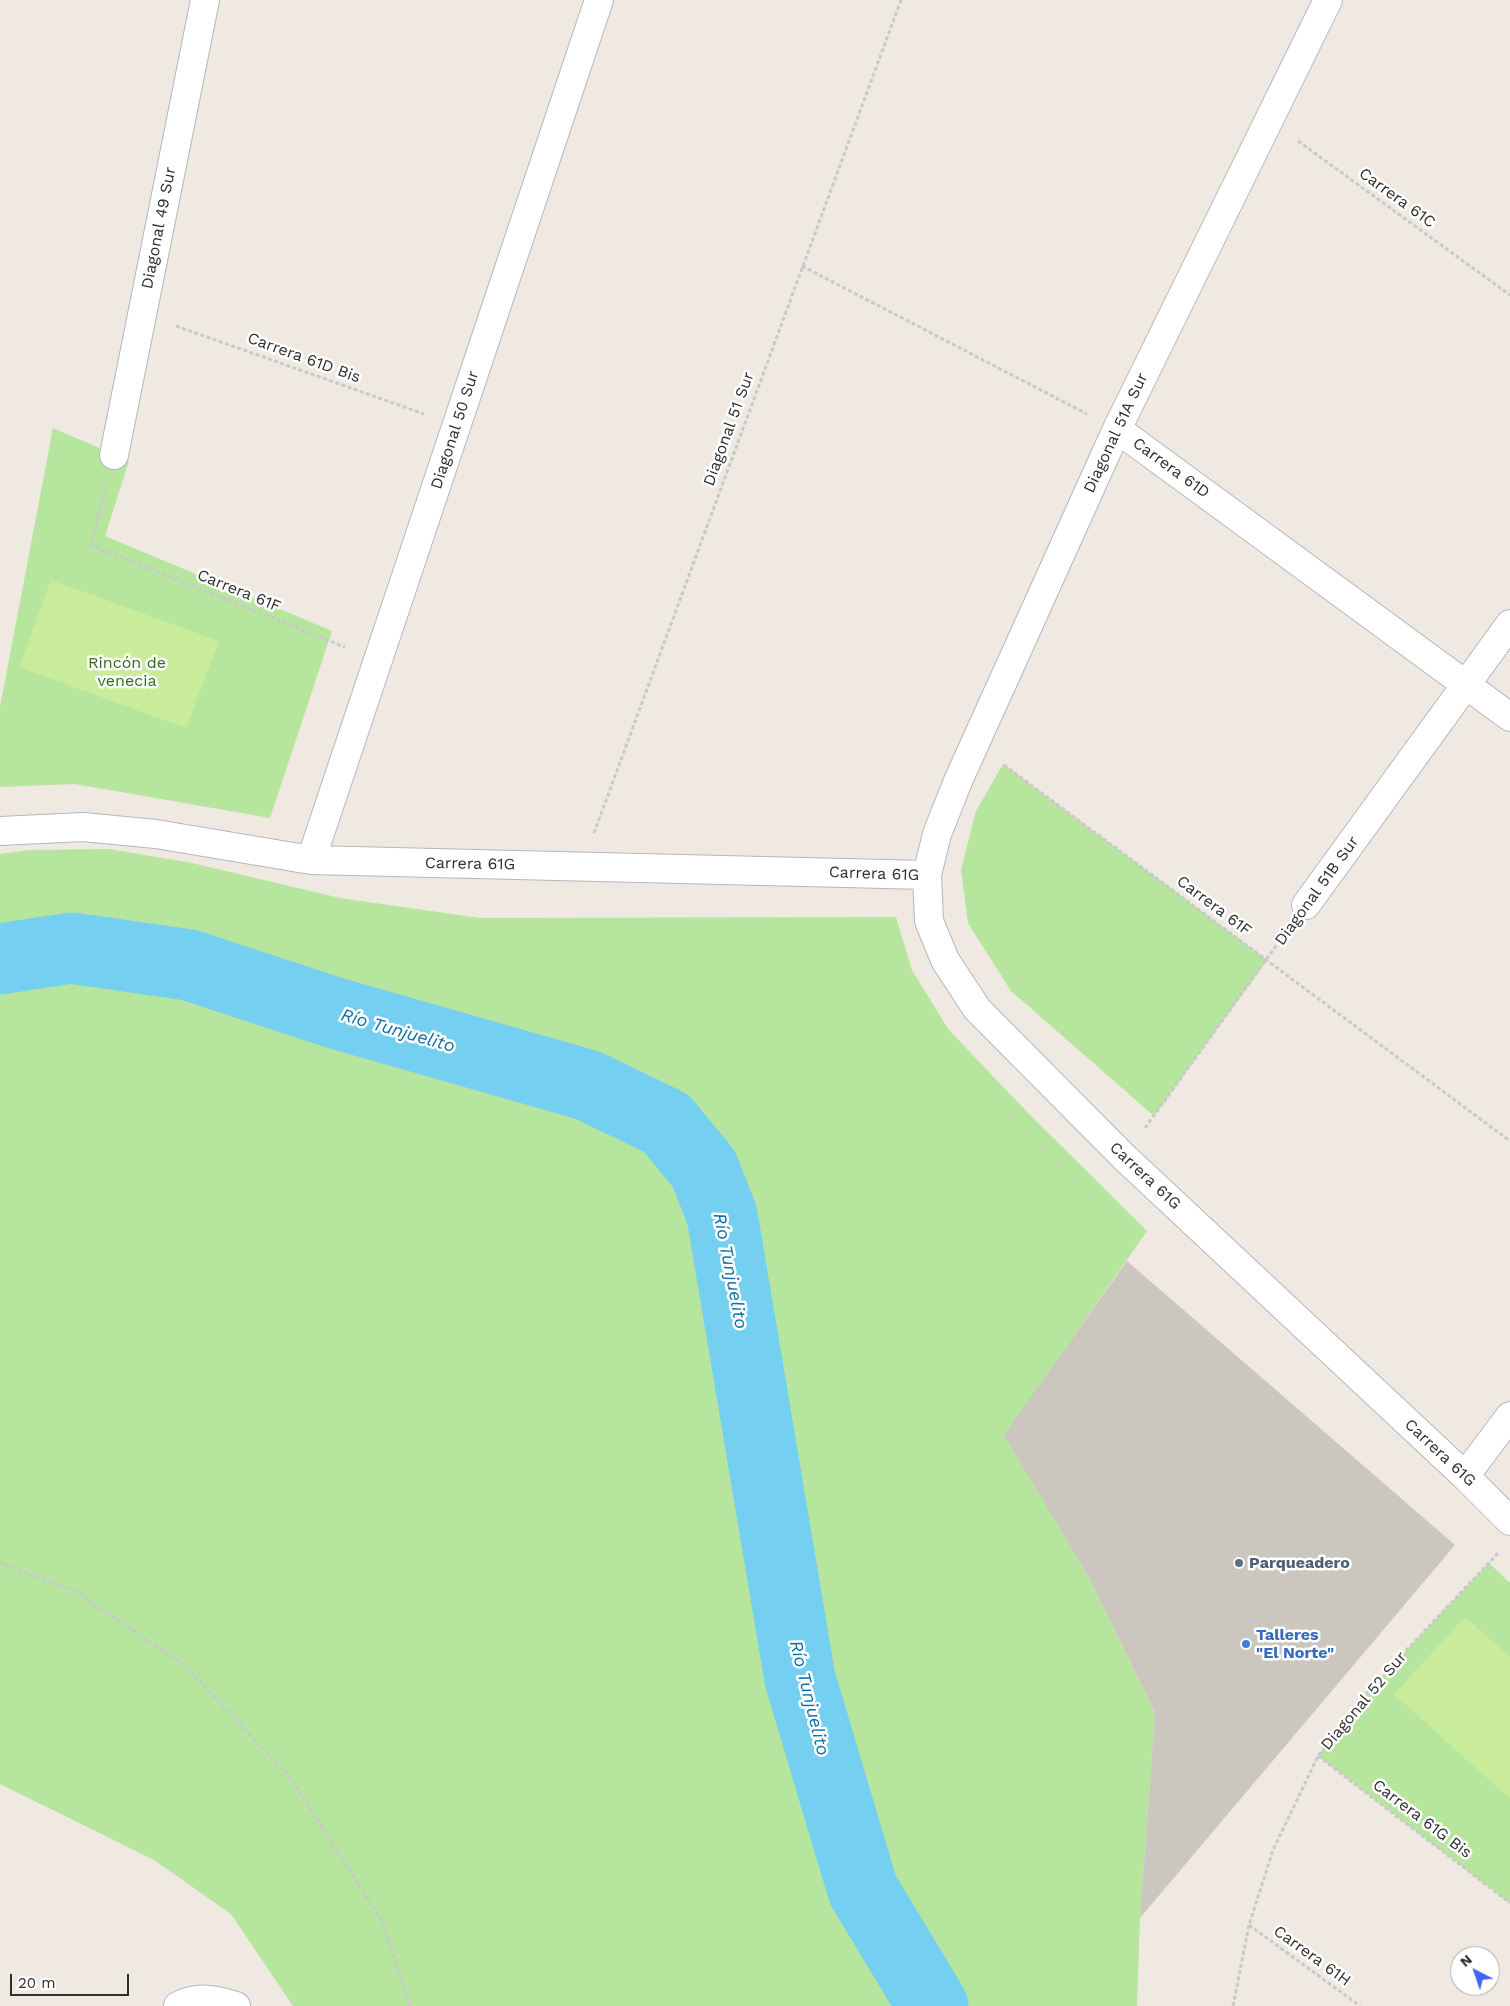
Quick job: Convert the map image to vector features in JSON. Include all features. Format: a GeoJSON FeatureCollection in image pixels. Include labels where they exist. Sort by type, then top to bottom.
{"type":"FeatureCollection","features":[{"type":"Feature","properties":{"kind":"street","name":"Diagonal 49 Sur"},"geometry":{"type":"LineString","coordinates":[[114,455],[204,0]]}},
{"type":"Feature","properties":{"kind":"street","name":"Diagonal 50 Sur"},"geometry":{"type":"LineString","coordinates":[[311,860],[598,0]]}},
{"type":"Feature","properties":{"kind":"street","name":"Diagonal 51A Sur"},"geometry":{"type":"LineString","coordinates":[[926,875],[938,834],[958,781],[1117,429],[1328,0]]}},
{"type":"Feature","properties":{"kind":"street","name":"Carrera 61D"},"geometry":{"type":"LineString","coordinates":[[1117,429],[1510,718]]}},
{"type":"Feature","properties":{"kind":"street","name":"Diagonal 51B Sur"},"geometry":{"type":"LineString","coordinates":[[1306,905],[1510,624]]}},
{"type":"Feature","properties":{"kind":"street","name":"Carrera 61G"},"geometry":{"type":"LineString","coordinates":[[0,831],[83,827],[156,834],[311,860],[926,875],[929,922],[945,960],[977,1010],[1124,1157],[1465,1476],[1507,1534]]}},
{"type":"Feature","properties":{"kind":"street"},"geometry":{"type":"LineString","coordinates":[[1465,1476],[1510,1416]]}},
{"type":"Feature","properties":{"kind":"street"},"geometry":{"type":"LineString","coordinates":[[178,2006],[190,1999],[217,1999],[236,2006]]}},
{"type":"Feature","properties":{"kind":"path","name":"Diagonal 51 Sur"},"geometry":{"type":"LineString","coordinates":[[582,867],[901,0]]}},
{"type":"Feature","properties":{"kind":"path","name":"Carrera 61C"},"geometry":{"type":"LineString","coordinates":[[1269,120],[1510,296]]}},
{"type":"Feature","properties":{"kind":"path","name":"Carrera 61D"},"geometry":{"type":"LineString","coordinates":[[802,266],[1117,429]]}},
{"type":"Feature","properties":{"kind":"path","name":"Carrera 61D Bis"},"geometry":{"type":"LineString","coordinates":[[142,314],[457,425]]}},
{"type":"Feature","properties":{"kind":"path","name":"Carrera 61F"},"geometry":{"type":"LineString","coordinates":[[114,455],[90,545],[378,660]]}},
{"type":"Feature","properties":{"kind":"path","name":"Carrera 61F"},"geometry":{"type":"LineString","coordinates":[[975,743],[1510,1142]]}},
{"type":"Feature","properties":{"kind":"path","name":"Diagonal 51B Sur"},"geometry":{"type":"LineString","coordinates":[[1124,1157],[1306,905]]}},
{"type":"Feature","properties":{"kind":"path","name":"Diagonal 52 Sur"},"geometry":{"type":"LineString","coordinates":[[1233,2006],[1250,1926],[1273,1850],[1318,1756],[1368,1691],[1507,1534]]}},
{"type":"Feature","properties":{"kind":"path"},"geometry":{"type":"LineString","coordinates":[[0,1563],[73,1590],[184,1665],[289,1776],[383,1923],[410,2006]]}},
{"type":"Feature","properties":{"kind":"path","name":"Carrera 61G Bis"},"geometry":{"type":"LineString","coordinates":[[1318,1756],[1510,1903]]}},
{"type":"Feature","properties":{"kind":"path","name":"Carrera 61H"},"geometry":{"type":"LineString","coordinates":[[1250,1926],[1360,2006]]}},
{"type":"Feature","properties":{"kind":"green space","name":"Rincón de venecia"},"geometry":{"type":"Polygon","coordinates":[[[53,428],[129,461],[105,536],[332,631],[270,818],[75,784],[0,787],[0,707],[53,428]]]}},
{"type":"Feature","properties":{"kind":"green space"},"geometry":{"type":"Polygon","coordinates":[[[51,580],[219,641],[186,728],[19,667],[51,580]]]}},
{"type":"Feature","properties":{"kind":"green space"},"geometry":{"type":"Polygon","coordinates":[[[1003,764],[1267,960],[1154,1116],[1011,991],[968,923],[961,870],[976,811],[1003,764]]]}},
{"type":"Feature","properties":{"kind":"green space"},"geometry":{"type":"Polygon","coordinates":[[[109,849],[192,863],[340,898],[480,918],[896,917],[912,970],[948,1029],[1028,1113],[1147,1231],[1005,1435],[1088,1576],[1155,1712],[1140,1918],[1137,2006],[293,2006],[231,1914],[154,1860],[0,1784],[0,854],[30,850],[109,849]]]}},
{"type":"Feature","properties":{"kind":"green space"},"geometry":{"type":"Polygon","coordinates":[[[1489,1563],[1510,1583],[1510,1903],[1318,1756],[1368,1691],[1489,1563]]]}},
{"type":"Feature","properties":{"kind":"green space"},"geometry":{"type":"Polygon","coordinates":[[[1465,1617],[1510,1657],[1510,1799],[1394,1694],[1465,1617]]]}},
{"type":"Feature","properties":{"kind":"building","name":"Talleres \"El Norte\""},"geometry":{"type":"Polygon","coordinates":[[[1127,1261],[1455,1545],[1140,1918],[1155,1712],[1088,1576],[1004,1435],[1127,1261]]]}},
{"type":"Feature","properties":{"kind":"waterway","name":"Río Tunjuelito"},"geometry":{"type":"LineString","coordinates":[[0,959],[71,948],[189,965],[335,1013],[587,1085],[666,1123],[704,1169],[722,1215],[800,1679],[863,1890],[933,2006]]}},
{"type":"Feature","properties":{"kind":"place","name":"Parqueadero"},"geometry":{"type":"Point","coordinates":[1239,1563]}},
{"type":"Feature","properties":{"kind":"place","name":"Talleres \"El Norte\""},"geometry":{"type":"Point","coordinates":[1246,1644]}}]}
